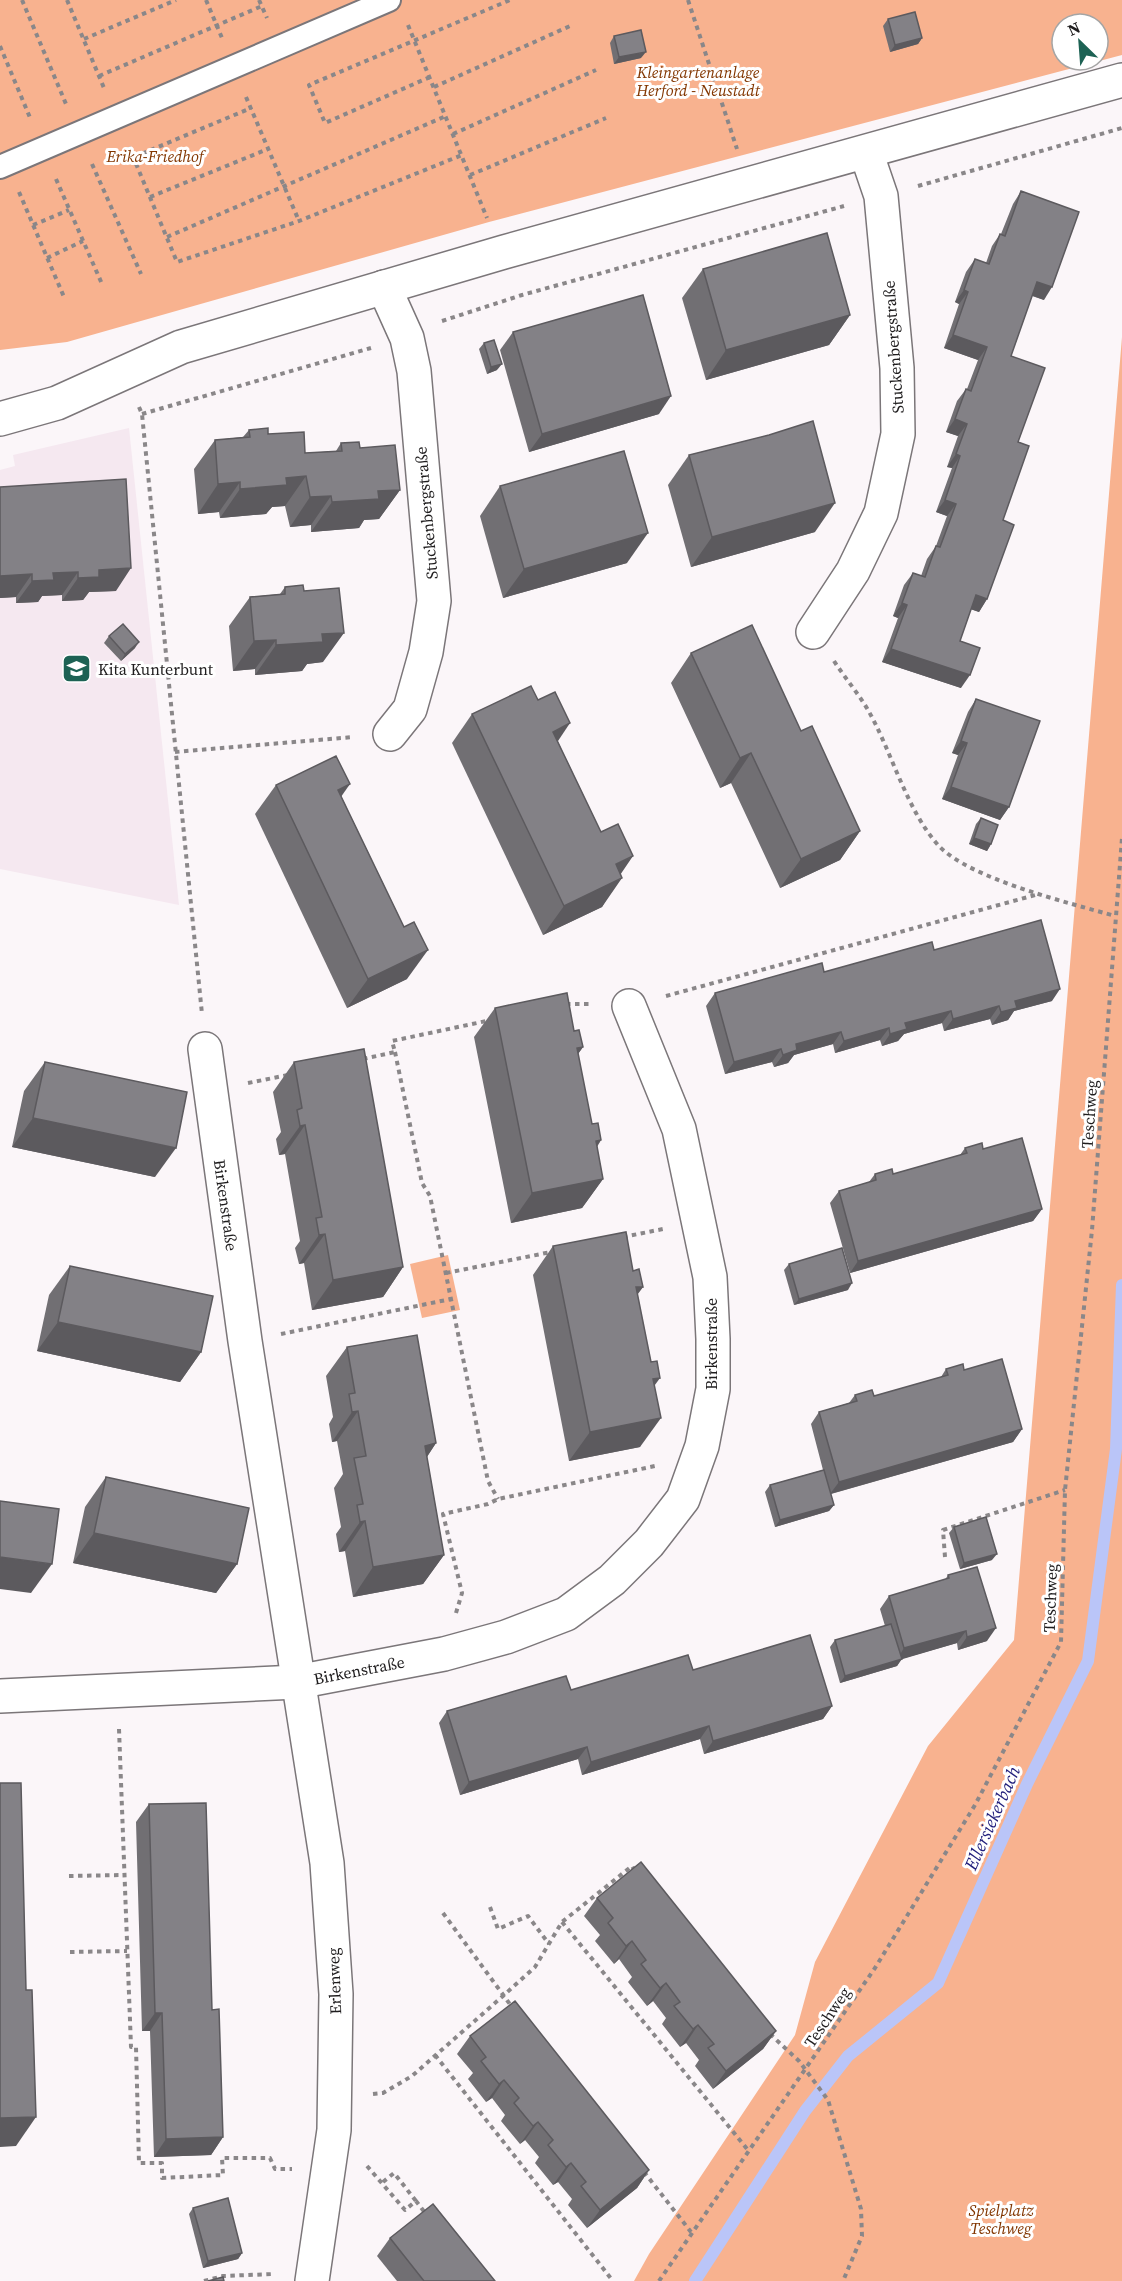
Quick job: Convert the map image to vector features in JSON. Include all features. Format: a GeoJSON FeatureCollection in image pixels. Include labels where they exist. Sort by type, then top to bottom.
{"type":"FeatureCollection","features":[{"type":"Feature","properties":{"kind":"street"},"geometry":{"type":"LineString","coordinates":[[0,419],[57,403],[181,347],[504,252],[1122,80]]}},
{"type":"Feature","properties":{"kind":"street","name":"Stuckenbergstraße"},"geometry":{"type":"LineString","coordinates":[[813,632],[853,571],[881,513],[898,434],[897,368],[881,196],[866,152]]}},
{"type":"Feature","properties":{"kind":"street","name":"Stuckenbergstraße"},"geometry":{"type":"LineString","coordinates":[[384,287],[407,338],[414,372],[434,601],[426,652],[410,709],[390,734]]}},
{"type":"Feature","properties":{"kind":"street","name":"Birkenstraße"},"geometry":{"type":"LineString","coordinates":[[0,1696],[297,1682],[444,1654],[506,1637],[566,1614],[612,1580],[649,1543],[683,1499],[702,1446],[713,1389],[710,1277],[679,1129],[629,1006]]}},
{"type":"Feature","properties":{"kind":"street","name":"Birkenstraße"},"geometry":{"type":"LineString","coordinates":[[205,1049],[245,1341],[297,1682]]}},
{"type":"Feature","properties":{"kind":"street","name":"Erlenweg"},"geometry":{"type":"LineString","coordinates":[[297,1682],[327,1863],[336,1994],[334,2130],[313,2277]]}},
{"type":"Feature","properties":{"kind":"lane"},"geometry":{"type":"LineString","coordinates":[[3,166],[389,0]]}},
{"type":"Feature","properties":{"kind":"path"},"geometry":{"type":"LineString","coordinates":[[84,39],[176,0]]}},
{"type":"Feature","properties":{"kind":"path"},"geometry":{"type":"LineString","coordinates":[[206,0],[298,221]]}},
{"type":"Feature","properties":{"kind":"path"},"geometry":{"type":"LineString","coordinates":[[430,77],[325,123],[309,85],[510,0]]}},
{"type":"Feature","properties":{"kind":"path"},"geometry":{"type":"LineString","coordinates":[[688,0],[748,184]]}},
{"type":"Feature","properties":{"kind":"path"},"geometry":{"type":"LineString","coordinates":[[69,1],[177,262],[298,221],[462,155]]}},
{"type":"Feature","properties":{"kind":"path"},"geometry":{"type":"LineString","coordinates":[[99,76],[262,6]]}},
{"type":"Feature","properties":{"kind":"path"},"geometry":{"type":"LineString","coordinates":[[406,20],[522,295]]}},
{"type":"Feature","properties":{"kind":"path"},"geometry":{"type":"LineString","coordinates":[[434,87],[570,26]]}},
{"type":"Feature","properties":{"kind":"path"},"geometry":{"type":"LineString","coordinates":[[453,134],[596,70]]}},
{"type":"Feature","properties":{"kind":"path"},"geometry":{"type":"LineString","coordinates":[[134,157],[251,108]]}},
{"type":"Feature","properties":{"kind":"path"},"geometry":{"type":"LineString","coordinates":[[167,237],[446,116]]}},
{"type":"Feature","properties":{"kind":"path"},"geometry":{"type":"LineString","coordinates":[[470,175],[606,118]]}},
{"type":"Feature","properties":{"kind":"path"},"geometry":{"type":"LineString","coordinates":[[142,414],[407,338],[426,326],[522,295],[1122,128]]}},
{"type":"Feature","properties":{"kind":"path"},"geometry":{"type":"LineString","coordinates":[[150,197],[268,149]]}},
{"type":"Feature","properties":{"kind":"path"},"geometry":{"type":"LineString","coordinates":[[3,166],[33,225],[64,297]]}},
{"type":"Feature","properties":{"kind":"path"},"geometry":{"type":"LineString","coordinates":[[33,225],[69,210]]}},
{"type":"Feature","properties":{"kind":"path"},"geometry":{"type":"LineString","coordinates":[[47,258],[83,241]]}},
{"type":"Feature","properties":{"kind":"path"},"geometry":{"type":"LineString","coordinates":[[126,372],[142,414],[205,1049]]}},
{"type":"Feature","properties":{"kind":"path"},"geometry":{"type":"LineString","coordinates":[[813,632],[868,711],[919,815],[938,845],[966,865],[1039,894],[1116,915]]}},
{"type":"Feature","properties":{"kind":"path"},"geometry":{"type":"LineString","coordinates":[[176,752],[390,734]]}},
{"type":"Feature","properties":{"kind":"path","name":"Teschweg"},"geometry":{"type":"LineString","coordinates":[[659,2281],[875,1968],[975,1805],[1061,1642],[1065,1490],[1092,1230],[1122,838]]}},
{"type":"Feature","properties":{"kind":"path"},"geometry":{"type":"LineString","coordinates":[[558,1005],[569,1003],[629,1006],[1039,894]]}},
{"type":"Feature","properties":{"kind":"path"},"geometry":{"type":"LineString","coordinates":[[498,1499],[489,1481],[430,1196],[422,1183],[392,1041],[503,1017]]}},
{"type":"Feature","properties":{"kind":"path"},"geometry":{"type":"LineString","coordinates":[[360,1059],[395,1052]]}},
{"type":"Feature","properties":{"kind":"path"},"geometry":{"type":"LineString","coordinates":[[211,1091],[291,1074]]}},
{"type":"Feature","properties":{"kind":"path"},"geometry":{"type":"LineString","coordinates":[[620,1238],[700,1222]]}},
{"type":"Feature","properties":{"kind":"path"},"geometry":{"type":"LineString","coordinates":[[446,1273],[562,1250]]}},
{"type":"Feature","properties":{"kind":"path"},"geometry":{"type":"LineString","coordinates":[[245,1341],[451,1299]]}},
{"type":"Feature","properties":{"kind":"path"},"geometry":{"type":"LineString","coordinates":[[444,1654],[462,1593],[443,1514],[488,1504],[498,1499],[675,1461],[702,1446]]}},
{"type":"Feature","properties":{"kind":"path"},"geometry":{"type":"LineString","coordinates":[[945,1557],[943,1530],[1065,1490]]}},
{"type":"Feature","properties":{"kind":"path"},"geometry":{"type":"LineString","coordinates":[[118,1692],[123,1875],[131,2047],[136,2047],[139,2163],[162,2163],[162,2178],[223,2175],[222,2158],[270,2158],[275,2169],[329,2169]]}},
{"type":"Feature","properties":{"kind":"path"},"geometry":{"type":"LineString","coordinates":[[334,2098],[383,2093],[412,2076],[536,1967],[562,1922],[632,1866],[639,1875]]}},
{"type":"Feature","properties":{"kind":"path"},"geometry":{"type":"LineString","coordinates":[[69,1876],[123,1875]]}},
{"type":"Feature","properties":{"kind":"path"},"geometry":{"type":"LineString","coordinates":[[489,1907],[498,1929],[528,1916],[549,1944]]}},
{"type":"Feature","properties":{"kind":"path"},"geometry":{"type":"LineString","coordinates":[[443,1913],[518,2015]]}},
{"type":"Feature","properties":{"kind":"path"},"geometry":{"type":"LineString","coordinates":[[562,1922],[748,2150]]}},
{"type":"Feature","properties":{"kind":"path"},"geometry":{"type":"LineString","coordinates":[[70,1952],[127,1951]]}},
{"type":"Feature","properties":{"kind":"path"},"geometry":{"type":"LineString","coordinates":[[764,2027],[815,2081],[828,2100],[861,2209],[862,2236],[843,2281]]}},
{"type":"Feature","properties":{"kind":"path"},"geometry":{"type":"LineString","coordinates":[[435,2055],[614,2281]]}},
{"type":"Feature","properties":{"kind":"path"},"geometry":{"type":"LineString","coordinates":[[641,2169],[692,2232]]}},
{"type":"Feature","properties":{"kind":"path"},"geometry":{"type":"LineString","coordinates":[[382,2182],[394,2173],[430,2219]]}},
{"type":"Feature","properties":{"kind":"path"},"geometry":{"type":"LineString","coordinates":[[390,2191],[405,2210],[416,2201]]}},
{"type":"Feature","properties":{"kind":"path"},"geometry":{"type":"LineString","coordinates":[[204,2281],[223,2276],[313,2277]]}},
{"type":"Feature","properties":{"kind":"shaded area","name":"Kita Kunterbunt"},"geometry":{"type":"Polygon","coordinates":[[[129,428],[179,905],[0,869],[0,470],[15,466],[13,455],[129,428]]]}},
{"type":"Feature","properties":{"kind":"green space","name":"Erika-Friedhof"},"geometry":{"type":"Polygon","coordinates":[[[0,0],[1122,0],[1122,55],[1110,58],[1110,12],[1050,12],[1050,72],[1058,72],[489,222],[67,342],[0,350],[0,0]]]}},
{"type":"Feature","properties":{"kind":"green space","name":"Spielplatz Teschweg"},"geometry":{"type":"Polygon","coordinates":[[[1122,337],[1122,2281],[634,2281],[649,2254],[795,2035],[815,1962],[928,1746],[1014,1640],[1122,337]]]}},
{"type":"Feature","properties":{"kind":"green space"},"geometry":{"type":"Polygon","coordinates":[[[448,1255],[460,1310],[422,1318],[410,1264],[448,1255]]]}},
{"type":"Feature","properties":{"kind":"building"},"geometry":{"type":"Polygon","coordinates":[[[915,12],[922,38],[895,45],[888,19],[915,12]]]}},
{"type":"Feature","properties":{"kind":"building"},"geometry":{"type":"Polygon","coordinates":[[[641,30],[646,52],[619,57],[614,36],[641,30]]]}},
{"type":"Feature","properties":{"kind":"building"},"geometry":{"type":"Polygon","coordinates":[[[1021,191],[1079,212],[1052,287],[1037,282],[1011,356],[1045,368],[1018,442],[1029,446],[1003,520],[1014,525],[987,599],[976,595],[960,641],[980,648],[970,675],[891,649],[907,605],[902,603],[913,573],[925,577],[936,546],[940,547],[956,504],[945,500],[960,456],[956,454],[967,424],[955,419],[966,389],[971,391],[987,347],[953,335],[968,292],[964,290],[975,259],[989,264],[1000,234],[1005,236],[1021,191]]]}},
{"type":"Feature","properties":{"kind":"building"},"geometry":{"type":"Polygon","coordinates":[[[827,233],[850,315],[726,350],[703,269],[827,233]]]}},
{"type":"Feature","properties":{"kind":"building"},"geometry":{"type":"Polygon","coordinates":[[[643,295],[671,396],[542,434],[513,332],[643,295]]]}},
{"type":"Feature","properties":{"kind":"building"},"geometry":{"type":"Polygon","coordinates":[[[494,340],[502,364],[491,367],[484,343],[494,340]]]}},
{"type":"Feature","properties":{"kind":"building"},"geometry":{"type":"Polygon","coordinates":[[[813,421],[835,503],[712,537],[689,455],[769,435],[813,421]]]}},
{"type":"Feature","properties":{"kind":"building"},"geometry":{"type":"Polygon","coordinates":[[[268,428],[268,434],[304,432],[305,453],[342,451],[341,443],[359,442],[360,448],[395,445],[400,490],[378,491],[379,499],[332,502],[331,496],[310,497],[306,476],[286,478],[287,485],[240,489],[240,482],[218,484],[215,440],[250,437],[249,430],[268,428]]]}},
{"type":"Feature","properties":{"kind":"building"},"geometry":{"type":"Polygon","coordinates":[[[624,451],[648,533],[524,569],[500,486],[624,451]]]}},
{"type":"Feature","properties":{"kind":"building"},"geometry":{"type":"Polygon","coordinates":[[[126,479],[131,568],[99,570],[99,577],[78,578],[78,572],[53,573],[54,580],[32,581],[32,574],[0,576],[0,487],[126,479]]]}},
{"type":"Feature","properties":{"kind":"building"},"geometry":{"type":"Polygon","coordinates":[[[303,585],[304,591],[339,588],[344,633],[322,634],[323,642],[276,645],[276,640],[254,641],[250,597],[285,594],[285,587],[303,585]]]}},
{"type":"Feature","properties":{"kind":"building"},"geometry":{"type":"Polygon","coordinates":[[[123,624],[139,642],[125,654],[109,636],[123,624]]]}},
{"type":"Feature","properties":{"kind":"building"},"geometry":{"type":"Polygon","coordinates":[[[752,625],[801,731],[812,726],[860,831],[801,859],[751,753],[740,758],[691,653],[752,625]]]}},
{"type":"Feature","properties":{"kind":"building"},"geometry":{"type":"Polygon","coordinates":[[[531,686],[538,700],[555,692],[570,723],[553,732],[601,832],[618,824],[633,856],[616,864],[622,878],[564,906],[472,714],[531,686]]]}},
{"type":"Feature","properties":{"kind":"building"},"geometry":{"type":"Polygon","coordinates":[[[976,699],[1040,721],[1009,807],[951,787],[967,743],[961,741],[976,699]]]}},
{"type":"Feature","properties":{"kind":"building"},"geometry":{"type":"Polygon","coordinates":[[[336,756],[350,784],[338,790],[404,927],[414,922],[428,950],[368,979],[276,785],[336,756]]]}},
{"type":"Feature","properties":{"kind":"building"},"geometry":{"type":"Polygon","coordinates":[[[981,818],[998,825],[991,844],[974,838],[981,818]]]}},
{"type":"Feature","properties":{"kind":"building"},"geometry":{"type":"Polygon","coordinates":[[[1041,920],[1060,989],[1015,1001],[1017,1008],[1001,1012],[999,1006],[953,1019],[951,1011],[905,1023],[907,1029],[890,1034],[889,1028],[844,1041],[841,1032],[796,1044],[797,1050],[783,1055],[781,1049],[734,1062],[715,993],[822,963],[824,972],[932,942],[934,950],[1041,920]]]}},
{"type":"Feature","properties":{"kind":"building"},"geometry":{"type":"Polygon","coordinates":[[[567,993],[574,1031],[579,1030],[583,1047],[577,1048],[592,1124],[598,1123],[601,1140],[596,1141],[603,1179],[532,1193],[495,1008],[567,993]]]}},
{"type":"Feature","properties":{"kind":"building"},"geometry":{"type":"Polygon","coordinates":[[[364,1049],[403,1267],[333,1280],[325,1234],[319,1235],[316,1218],[322,1217],[305,1125],[300,1126],[297,1110],[302,1108],[294,1062],[364,1049]]]}},
{"type":"Feature","properties":{"kind":"building"},"geometry":{"type":"Polygon","coordinates":[[[45,1062],[187,1092],[176,1148],[33,1118],[45,1062]]]}},
{"type":"Feature","properties":{"kind":"building"},"geometry":{"type":"Polygon","coordinates":[[[1022,1138],[1042,1209],[858,1261],[839,1191],[876,1180],[875,1174],[892,1169],[893,1174],[967,1153],[965,1148],[982,1143],[983,1149],[1022,1138]]]}},
{"type":"Feature","properties":{"kind":"building"},"geometry":{"type":"Polygon","coordinates":[[[626,1232],[633,1271],[639,1269],[643,1287],[636,1287],[651,1362],[657,1361],[660,1378],[653,1379],[661,1418],[590,1432],[553,1246],[626,1232]]]}},
{"type":"Feature","properties":{"kind":"building"},"geometry":{"type":"Polygon","coordinates":[[[842,1248],[852,1283],[799,1299],[789,1264],[842,1248]]]}},
{"type":"Feature","properties":{"kind":"building"},"geometry":{"type":"Polygon","coordinates":[[[70,1266],[213,1296],[201,1352],[58,1322],[70,1266]]]}},
{"type":"Feature","properties":{"kind":"building"},"geometry":{"type":"Polygon","coordinates":[[[417,1335],[436,1443],[425,1446],[444,1555],[373,1567],[365,1521],[360,1522],[357,1505],[363,1504],[354,1458],[366,1456],[358,1411],[352,1412],[349,1394],[355,1393],[347,1347],[417,1335]]]}},
{"type":"Feature","properties":{"kind":"building"},"geometry":{"type":"Polygon","coordinates":[[[1002,1359],[1022,1429],[839,1482],[819,1412],[857,1401],[855,1395],[872,1390],[874,1396],[948,1375],[946,1369],[963,1364],[964,1370],[1002,1359]]]}},
{"type":"Feature","properties":{"kind":"building"},"geometry":{"type":"Polygon","coordinates":[[[824,1470],[834,1505],[780,1520],[770,1485],[824,1470]]]}},
{"type":"Feature","properties":{"kind":"building"},"geometry":{"type":"Polygon","coordinates":[[[106,1477],[249,1508],[237,1564],[94,1533],[106,1477]]]}},
{"type":"Feature","properties":{"kind":"building"},"geometry":{"type":"Polygon","coordinates":[[[0,1501],[59,1509],[52,1564],[0,1557],[0,1501]]]}},
{"type":"Feature","properties":{"kind":"building"},"geometry":{"type":"Polygon","coordinates":[[[986,1517],[997,1554],[964,1563],[954,1527],[986,1517]]]}},
{"type":"Feature","properties":{"kind":"building"},"geometry":{"type":"Polygon","coordinates":[[[977,1567],[996,1628],[967,1637],[966,1631],[904,1648],[889,1596],[977,1567]]]}},
{"type":"Feature","properties":{"kind":"building"},"geometry":{"type":"Polygon","coordinates":[[[891,1624],[902,1659],[845,1676],[835,1640],[891,1624]]]}},
{"type":"Feature","properties":{"kind":"building"},"geometry":{"type":"Polygon","coordinates":[[[810,1635],[832,1706],[713,1741],[709,1726],[591,1762],[587,1747],[469,1782],[447,1711],[566,1676],[571,1690],[688,1655],[693,1670],[810,1635]]]}},
{"type":"Feature","properties":{"kind":"building"},"geometry":{"type":"Polygon","coordinates":[[[0,1783],[21,1783],[26,1990],[32,1990],[36,2117],[0,2118],[0,1783]]]}},
{"type":"Feature","properties":{"kind":"building"},"geometry":{"type":"Polygon","coordinates":[[[206,1803],[212,2010],[219,2009],[223,2137],[166,2139],[162,2013],[155,2013],[149,1804],[206,1803]]]}},
{"type":"Feature","properties":{"kind":"building"},"geometry":{"type":"Polygon","coordinates":[[[641,1862],[776,2031],[726,2071],[708,2048],[714,2044],[698,2025],[693,2029],[674,2006],[680,2002],[666,1983],[660,1988],[641,1964],[646,1960],[632,1941],[626,1946],[608,1923],[613,1918],[597,1898],[641,1862]]]}},
{"type":"Feature","properties":{"kind":"building"},"geometry":{"type":"Polygon","coordinates":[[[515,2001],[649,2170],[600,2210],[581,2186],[586,2182],[571,2163],[566,2167],[548,2145],[553,2140],[538,2122],[533,2126],[514,2103],[519,2098],[504,2080],[499,2084],[481,2061],[486,2057],[470,2036],[515,2001]]]}},
{"type":"Feature","properties":{"kind":"building"},"geometry":{"type":"Polygon","coordinates":[[[228,2198],[242,2253],[208,2261],[193,2208],[228,2198]]]}},
{"type":"Feature","properties":{"kind":"building"},"geometry":{"type":"Polygon","coordinates":[[[433,2204],[495,2281],[424,2281],[390,2238],[433,2204]]]}},
{"type":"Feature","properties":{"kind":"building"},"geometry":{"type":"Polygon","coordinates":[[[223,2277],[224,2281],[208,2281],[223,2277]]]}},
{"type":"Feature","properties":{"kind":"waterway","name":"Ellersiekerbach"},"geometry":{"type":"LineString","coordinates":[[695,2281],[805,2111],[848,2056],[938,1983],[1027,1784],[1088,1661],[1116,1449],[1122,1285]]}},
{"type":"Feature","properties":{"kind":"place","name":"Kita Kunterbunt"},"geometry":{"type":"Point","coordinates":[77,669]}},
{"type":"Feature","properties":{"kind":"park label","name":"Kleingartenanlage Herford - Neustadt"},"geometry":{"type":"Point","coordinates":[698,81]}}]}
